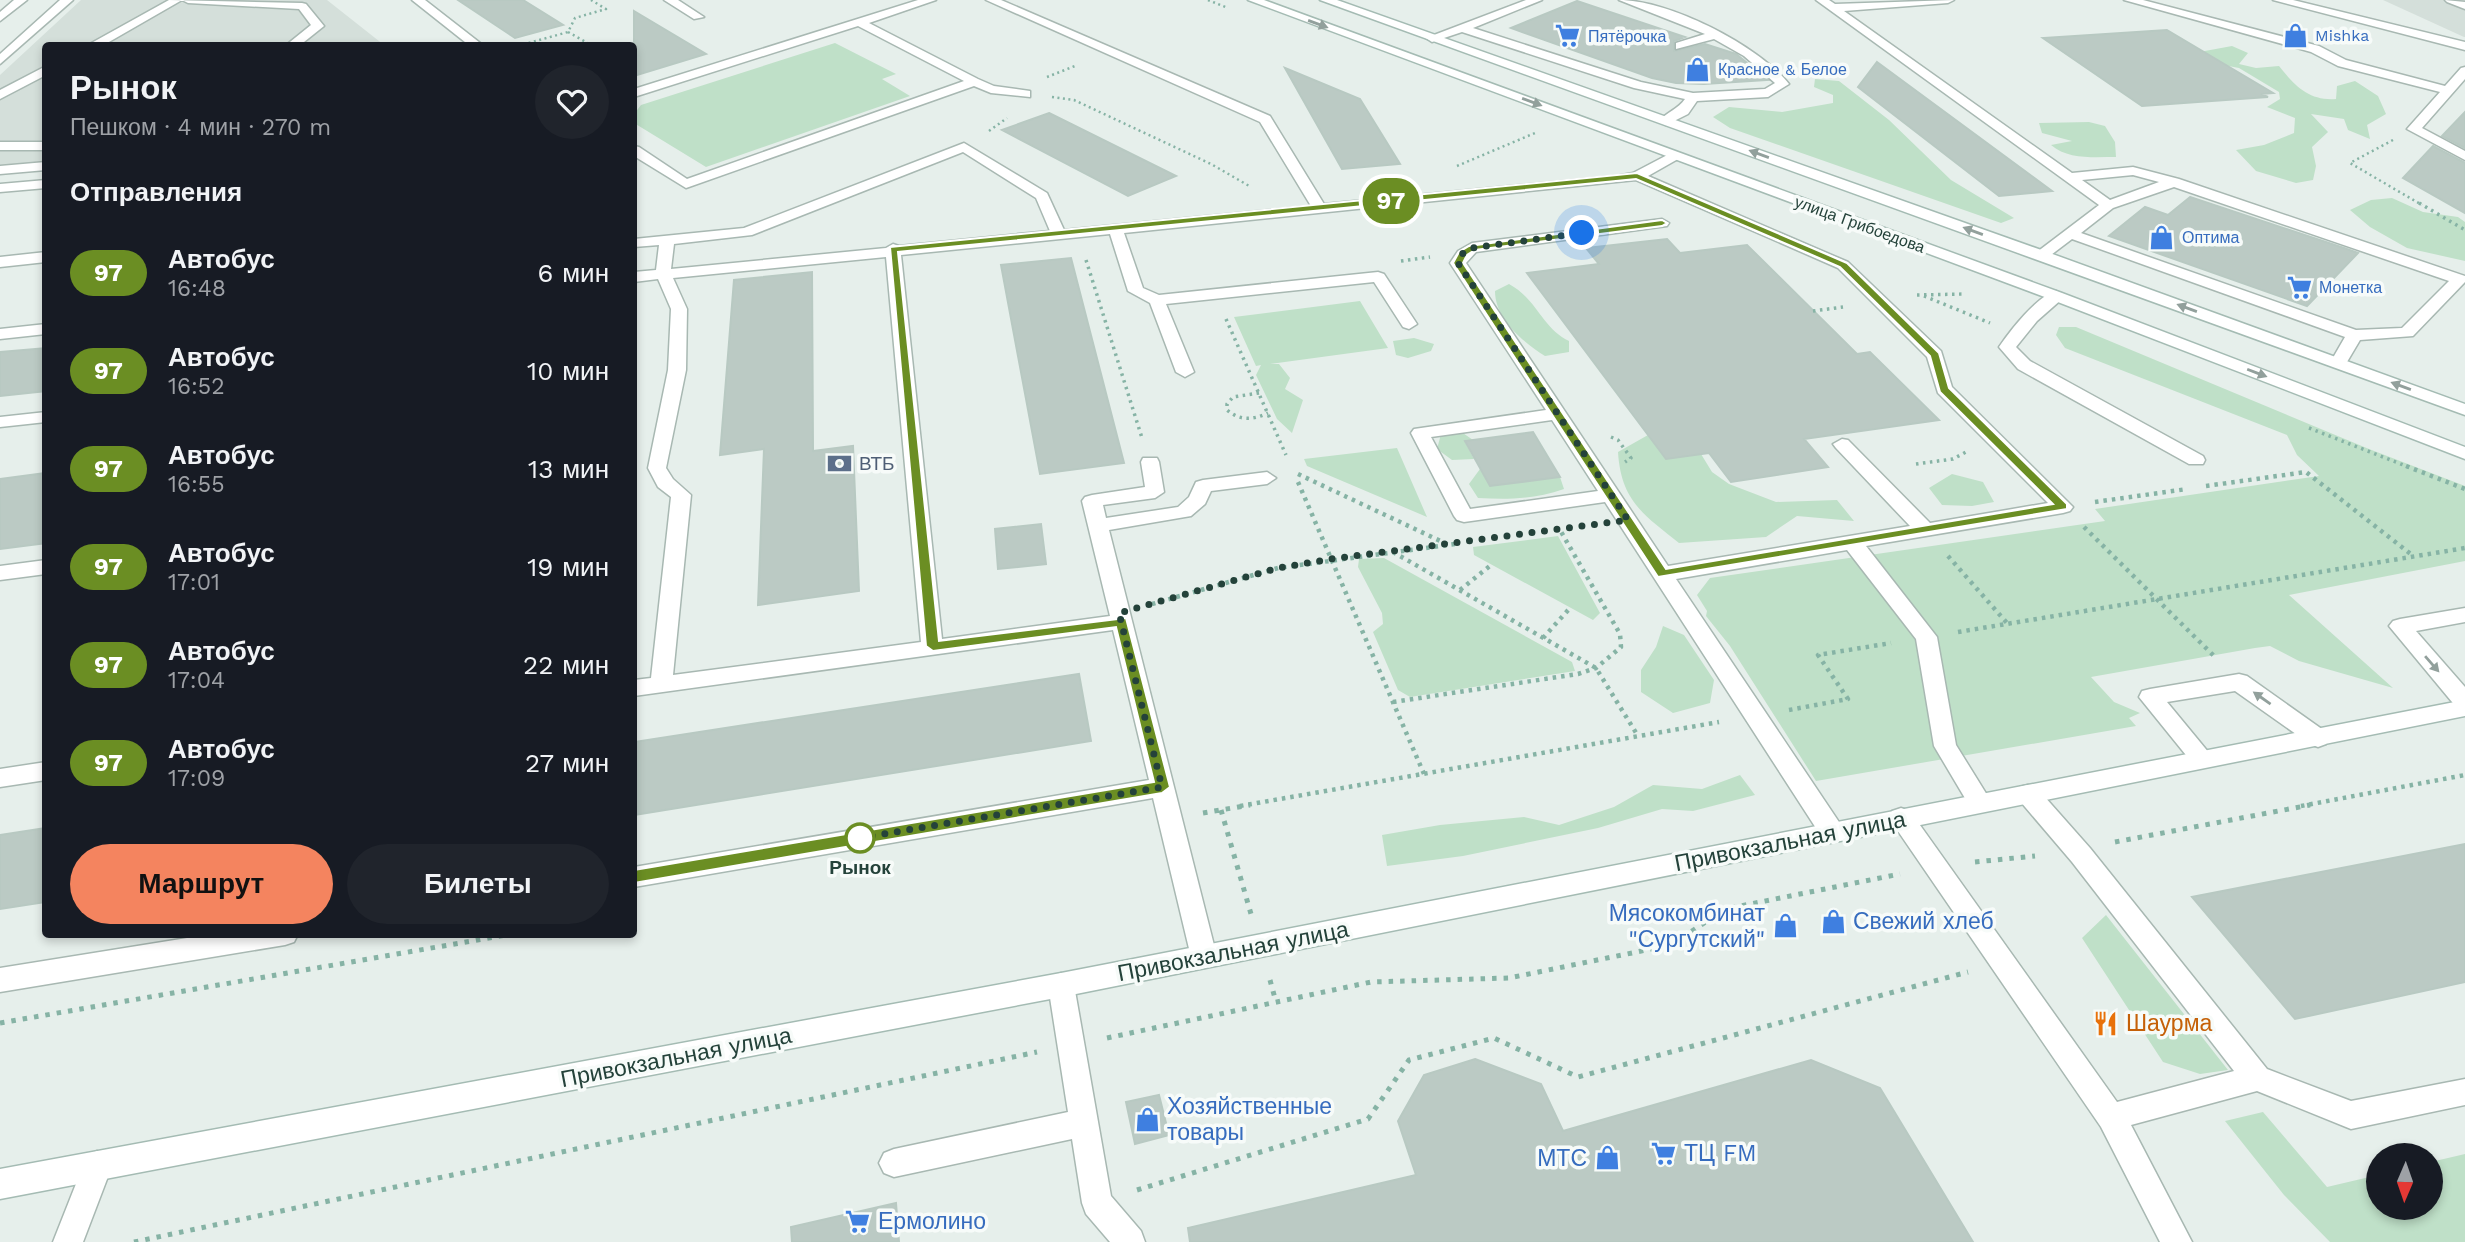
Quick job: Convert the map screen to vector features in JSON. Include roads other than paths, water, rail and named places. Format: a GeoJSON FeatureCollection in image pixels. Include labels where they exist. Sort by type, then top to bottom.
{"type":"FeatureCollection","features":[{"type":"Feature","properties":{"kind":"main road"},"geometry":{"type":"LineString","coordinates":[[0,18],[21,0]]}},
{"type":"Feature","properties":{"kind":"main road"},"geometry":{"type":"LineString","coordinates":[[0,60],[67,0]]}},
{"type":"Feature","properties":{"kind":"main road"},"geometry":{"type":"LineString","coordinates":[[99,42],[177,0]]}},
{"type":"Feature","properties":{"kind":"main road"},"geometry":{"type":"LineString","coordinates":[[188,0],[302,6],[318,26],[296,42]]}},
{"type":"Feature","properties":{"kind":"main road"},"geometry":{"type":"LineString","coordinates":[[418,0],[473,42]]}},
{"type":"Feature","properties":{"kind":"main road"},"geometry":{"type":"LineString","coordinates":[[670,0],[698,17]]}},
{"type":"Feature","properties":{"kind":"main road"},"geometry":{"type":"LineString","coordinates":[[637,92],[930,0]]}},
{"type":"Feature","properties":{"kind":"main road"},"geometry":{"type":"LineString","coordinates":[[992,0],[1265,120],[1320,209]]}},
{"type":"Feature","properties":{"kind":"main road","name":"улица Грибоедова"},"geometry":{"type":"LineString","coordinates":[[1254,0],[2056,296],[2465,453]]}},
{"type":"Feature","properties":{"kind":"main road","name":"улица Грибоедова"},"geometry":{"type":"LineString","coordinates":[[1326,0],[2042,255],[2465,410]]}},
{"type":"Feature","properties":{"kind":"main road"},"geometry":{"type":"LineString","coordinates":[[1432,38],[1462,28],[1515,3],[1536,0]]}},
{"type":"Feature","properties":{"kind":"main road"},"geometry":{"type":"LineString","coordinates":[[1462,28],[1638,85],[1693,97],[1769,93],[1783,84],[1766,65],[1717,34],[1625,0]]}},
{"type":"Feature","properties":{"kind":"main road"},"geometry":{"type":"LineString","coordinates":[[1827,4],[1948,0]]}},
{"type":"Feature","properties":{"kind":"main road"},"geometry":{"type":"LineString","coordinates":[[2130,0],[2315,49],[2342,63],[2465,98]]}},
{"type":"Feature","properties":{"kind":"main road"},"geometry":{"type":"LineString","coordinates":[[2279,0],[2465,46]]}},
{"type":"Feature","properties":{"kind":"main road"},"geometry":{"type":"LineString","coordinates":[[2451,0],[2465,6]]}},
{"type":"Feature","properties":{"kind":"main road"},"geometry":{"type":"LineString","coordinates":[[1827,4],[2108,205]]}},
{"type":"Feature","properties":{"kind":"main road"},"geometry":{"type":"LineString","coordinates":[[860,23],[974,82],[991,89],[1026,94]]}},
{"type":"Feature","properties":{"kind":"main road"},"geometry":{"type":"LineString","coordinates":[[1680,46],[1717,34]]}},
{"type":"Feature","properties":{"kind":"main road"},"geometry":{"type":"LineString","coordinates":[[2465,71],[2414,129],[2465,156]]}},
{"type":"Feature","properties":{"kind":"main road"},"geometry":{"type":"LineString","coordinates":[[0,95],[42,72]]}},
{"type":"Feature","properties":{"kind":"main road"},"geometry":{"type":"LineString","coordinates":[[637,152],[686,184],[974,82]]}},
{"type":"Feature","properties":{"kind":"main road"},"geometry":{"type":"LineString","coordinates":[[1666,121],[1683,111],[1693,97]]}},
{"type":"Feature","properties":{"kind":"main road"},"geometry":{"type":"LineString","coordinates":[[1,146],[42,146]]}},
{"type":"Feature","properties":{"kind":"main road"},"geometry":{"type":"LineString","coordinates":[[637,243],[747,232],[964,147],[1042,196],[1058,234]]}},
{"type":"Feature","properties":{"kind":"main road"},"geometry":{"type":"LineString","coordinates":[[637,277],[1637,176],[1673,156]]}},
{"type":"Feature","properties":{"kind":"main road"},"geometry":{"type":"LineString","coordinates":[[0,170],[42,166]]}},
{"type":"Feature","properties":{"kind":"main road"},"geometry":{"type":"LineString","coordinates":[[2068,233],[2354,335],[2407,333],[2459,279],[2175,182],[2133,171],[2069,177]]}},
{"type":"Feature","properties":{"kind":"main road"},"geometry":{"type":"LineString","coordinates":[[1637,176],[1843,265],[1935,355],[1944,389],[2063,507],[1663,574]]}},
{"type":"Feature","properties":{"kind":"main road"},"geometry":{"type":"LineString","coordinates":[[2042,255],[2108,205],[2175,182]]}},
{"type":"Feature","properties":{"kind":"main road"},"geometry":{"type":"LineString","coordinates":[[0,188],[42,184]]}},
{"type":"Feature","properties":{"kind":"main road"},"geometry":{"type":"LineString","coordinates":[[1662,223],[1482,246],[1462,254],[1458,263],[1832,832]]}},
{"type":"Feature","properties":{"kind":"main road"},"geometry":{"type":"LineString","coordinates":[[1115,228],[1136,291],[1157,300],[1378,277],[1409,324]]}},
{"type":"Feature","properties":{"kind":"main road"},"geometry":{"type":"LineString","coordinates":[[661,685],[681,495],[665,483],[657,468],[677,370],[679,309],[663,274],[667,240]]}},
{"type":"Feature","properties":{"kind":"main road"},"geometry":{"type":"LineString","coordinates":[[893,250],[933,646]]}},
{"type":"Feature","properties":{"kind":"main road"},"geometry":{"type":"LineString","coordinates":[[0,261],[42,257]]}},
{"type":"Feature","properties":{"kind":"main road"},"geometry":{"type":"LineString","coordinates":[[2056,296],[2007,347],[2024,365],[2196,460]]}},
{"type":"Feature","properties":{"kind":"main road"},"geometry":{"type":"LineString","coordinates":[[1157,300],[1185,372]]}},
{"type":"Feature","properties":{"kind":"main road"},"geometry":{"type":"LineString","coordinates":[[0,334],[42,329]]}},
{"type":"Feature","properties":{"kind":"main road"},"geometry":{"type":"LineString","coordinates":[[2338,363],[2354,335]]}},
{"type":"Feature","properties":{"kind":"main road"},"geometry":{"type":"LineString","coordinates":[[1559,414],[1420,433],[1464,516],[1612,495]]}},
{"type":"Feature","properties":{"kind":"main road"},"geometry":{"type":"LineString","coordinates":[[0,422],[42,417]]}},
{"type":"Feature","properties":{"kind":"main road"},"geometry":{"type":"LineString","coordinates":[[1842,444],[1926,531]]}},
{"type":"Feature","properties":{"kind":"main road"},"geometry":{"type":"LineString","coordinates":[[1150,463],[1155,492],[1092,501],[1204,957]]}},
{"type":"Feature","properties":{"kind":"main road"},"geometry":{"type":"LineString","coordinates":[[1098,526],[1185,512],[1198,500],[1203,486],[1267,478]]}},
{"type":"Feature","properties":{"kind":"main road"},"geometry":{"type":"LineString","coordinates":[[1853,544],[1926,637],[1945,746],[1980,803]]}},
{"type":"Feature","properties":{"kind":"main road"},"geometry":{"type":"LineString","coordinates":[[0,573],[42,568]]}},
{"type":"Feature","properties":{"kind":"main road"},"geometry":{"type":"LineString","coordinates":[[2465,615],[2400,626],[2465,702]]}},
{"type":"Feature","properties":{"kind":"main road"},"geometry":{"type":"LineString","coordinates":[[637,688],[1120,617]]}},
{"type":"Feature","properties":{"kind":"main road"},"geometry":{"type":"LineString","coordinates":[[2202,759],[2150,697],[2239,681],[2318,738]]}},
{"type":"Feature","properties":{"kind":"main road","name":"Привокзальная улица"},"geometry":{"type":"LineString","coordinates":[[0,1184],[1061,985],[2465,708]]}},
{"type":"Feature","properties":{"kind":"main road"},"geometry":{"type":"LineString","coordinates":[[0,778],[42,772]]}},
{"type":"Feature","properties":{"kind":"main road"},"geometry":{"type":"LineString","coordinates":[[637,876],[1162,787]]}},
{"type":"Feature","properties":{"kind":"main road"},"geometry":{"type":"LineString","coordinates":[[2028,794],[2081,855],[2257,1078],[2351,1115],[2465,1092]]}},
{"type":"Feature","properties":{"kind":"main road"},"geometry":{"type":"LineString","coordinates":[[1901,818],[2111,1117],[2177,1242]]}},
{"type":"Feature","properties":{"kind":"main road"},"geometry":{"type":"LineString","coordinates":[[0,981],[261,938]]}},
{"type":"Feature","properties":{"kind":"main road"},"geometry":{"type":"LineString","coordinates":[[1061,985],[1097,1203],[1130,1242]]}},
{"type":"Feature","properties":{"kind":"main road"},"geometry":{"type":"LineString","coordinates":[[2111,1117],[2257,1078]]}},
{"type":"Feature","properties":{"kind":"main road"},"geometry":{"type":"LineString","coordinates":[[894,1163],[1084,1122]]}},
{"type":"Feature","properties":{"kind":"main road"},"geometry":{"type":"LineString","coordinates":[[68,1242],[97,1166]]}},
{"type":"Feature","properties":{"kind":"place","name":"Mishka"},"geometry":{"type":"Point","coordinates":[2295,35]}},
{"type":"Feature","properties":{"kind":"place","name":"Пятёрочка"},"geometry":{"type":"Point","coordinates":[1568,36]}},
{"type":"Feature","properties":{"kind":"place","name":"Красное & Белое"},"geometry":{"type":"Point","coordinates":[1698,69]}},
{"type":"Feature","properties":{"kind":"place","name":"Оптима"},"geometry":{"type":"Point","coordinates":[2162,237]}},
{"type":"Feature","properties":{"kind":"place","name":"Монетка"},"geometry":{"type":"Point","coordinates":[2299,287]}},
{"type":"Feature","properties":{"kind":"place","name":"ВТБ"},"geometry":{"type":"Point","coordinates":[839,463]}},
{"type":"Feature","properties":{"kind":"place","name":"Рынок"},"geometry":{"type":"Point","coordinates":[860,838]}},
{"type":"Feature","properties":{"kind":"place","name":"Свежий хлеб"},"geometry":{"type":"Point","coordinates":[1833,921]}},
{"type":"Feature","properties":{"kind":"place","name":"Мясокомбинат \"Сургутский\""},"geometry":{"type":"Point","coordinates":[1785,926]}},
{"type":"Feature","properties":{"kind":"place","name":"Шаурма"},"geometry":{"type":"Point","coordinates":[2106,1023]}},
{"type":"Feature","properties":{"kind":"place","name":"Хозяйственные товары"},"geometry":{"type":"Point","coordinates":[1147,1119]}},
{"type":"Feature","properties":{"kind":"place","name":"ТЦ FM"},"geometry":{"type":"Point","coordinates":[1664,1153]}},
{"type":"Feature","properties":{"kind":"place","name":"МТС"},"geometry":{"type":"Point","coordinates":[1607,1158]}},
{"type":"Feature","properties":{"kind":"place","name":"Ермолино"},"geometry":{"type":"Point","coordinates":[858,1221]}}]}
